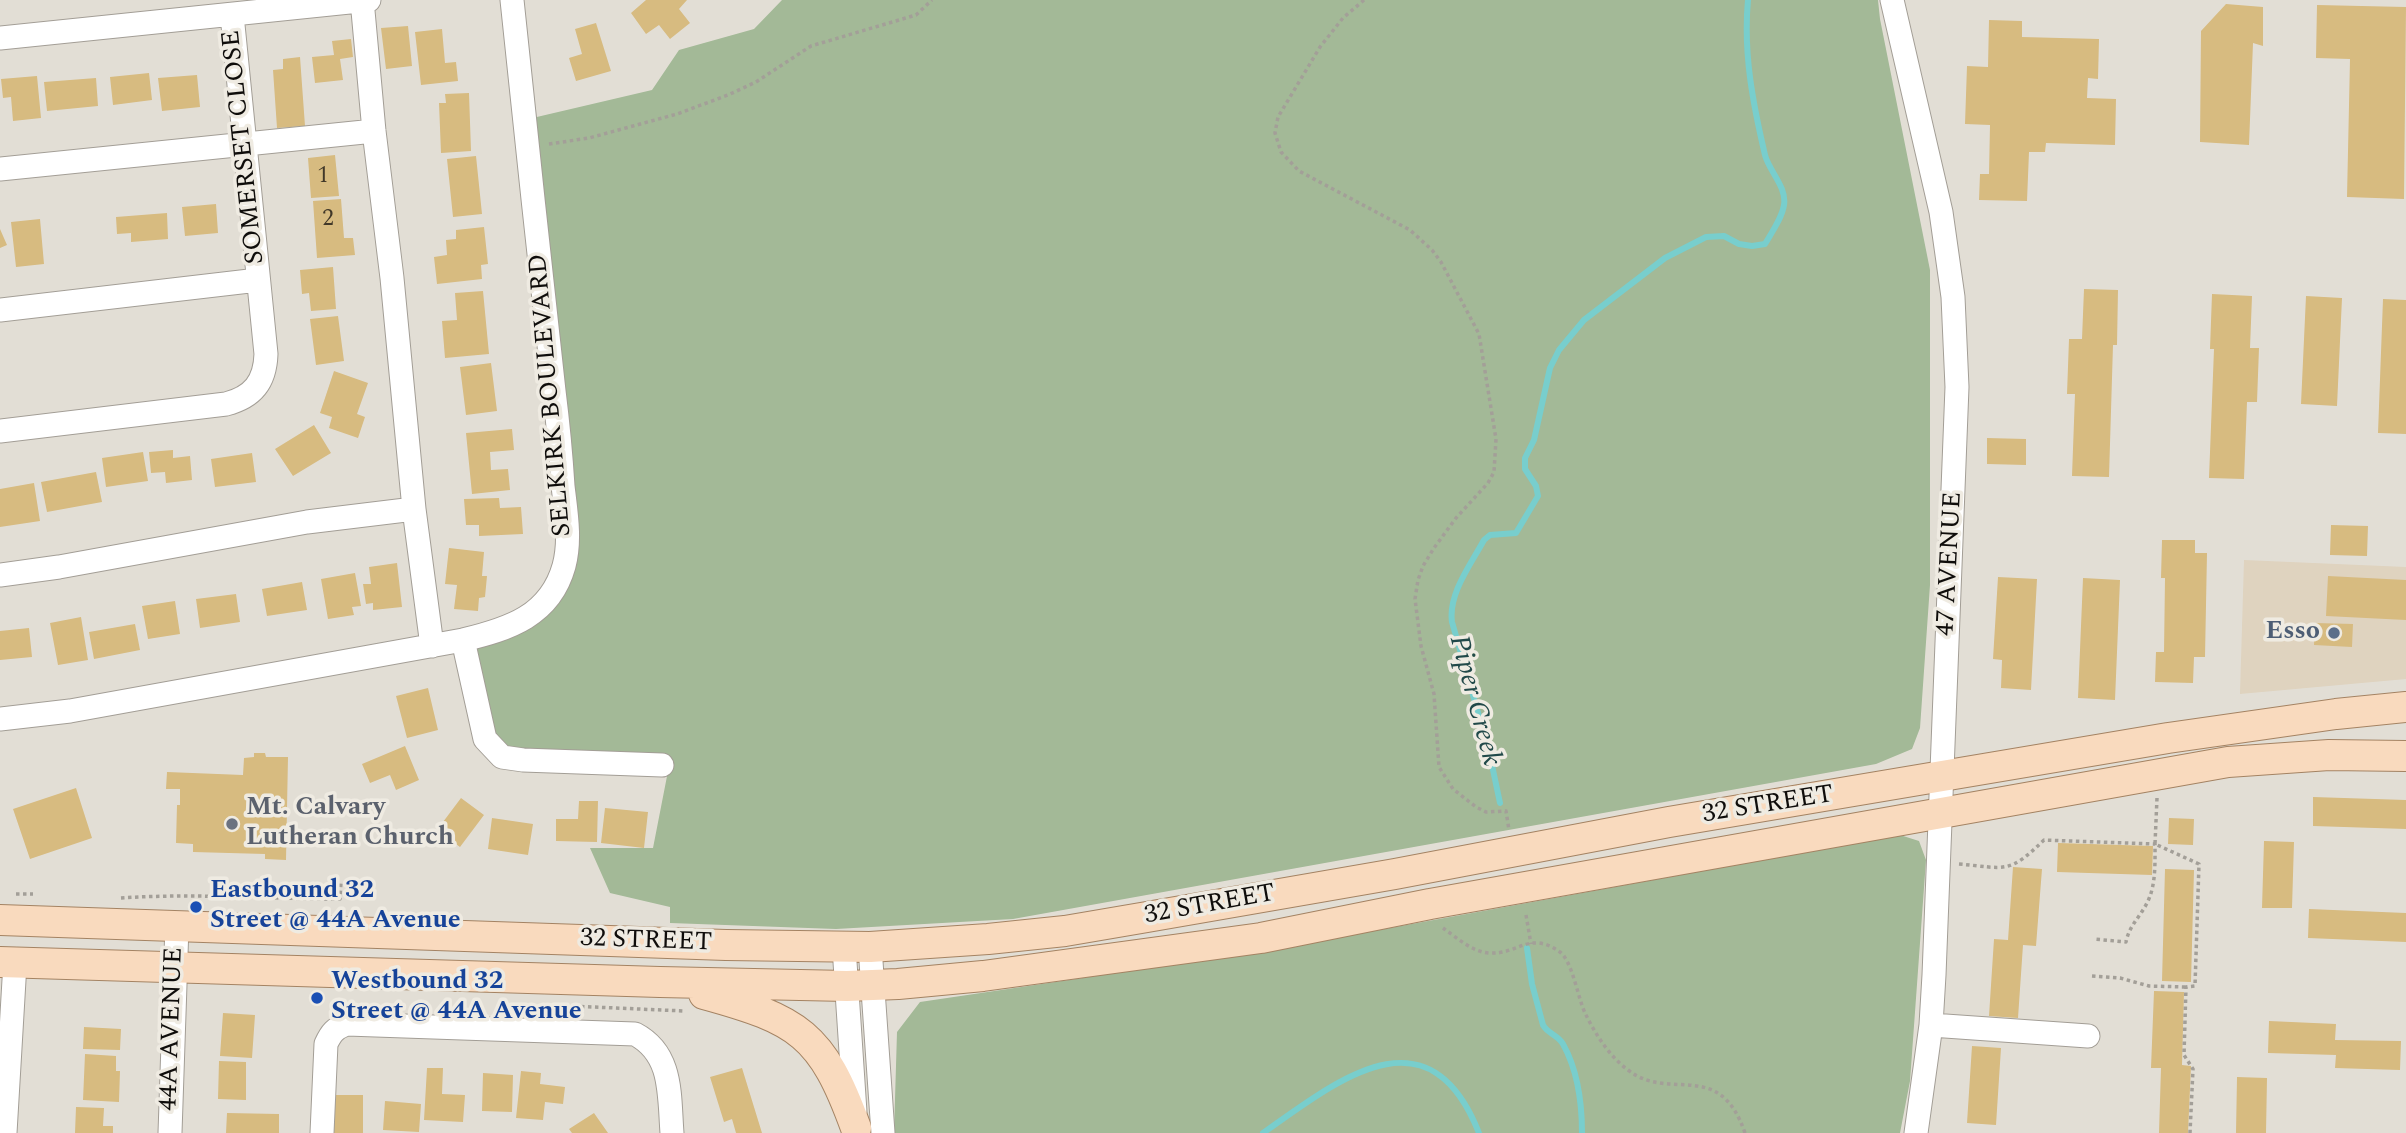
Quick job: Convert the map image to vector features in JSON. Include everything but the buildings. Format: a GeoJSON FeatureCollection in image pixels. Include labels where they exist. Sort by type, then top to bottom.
{"type":"FeatureCollection","features":[{"type":"Feature","properties":{"kind":"main road","name":"32 STREET"},"geometry":{"type":"LineString","coordinates":[[6,907],[177,925],[669,943],[857,947],[976,940],[1065,931],[1395,874],[1669,822],[2168,738],[2406,707]]}},
{"type":"Feature","properties":{"kind":"main road","name":"32 STREET"},"geometry":{"type":"LineString","coordinates":[[8,962],[859,986],[983,976],[1261,938],[1430,904],[2228,762],[2329,755],[2406,756]]}},
{"type":"Feature","properties":{"kind":"main road"},"geometry":{"type":"LineString","coordinates":[[660,982],[752,1007],[802,1034],[831,1069],[865,1131]]}},
{"type":"Feature","properties":{"kind":"street"},"geometry":{"type":"LineString","coordinates":[[363,0],[374,131],[394,292],[414,509],[432,646]]}},
{"type":"Feature","properties":{"kind":"street"},"geometry":{"type":"LineString","coordinates":[[0,38],[369,0]]}},
{"type":"Feature","properties":{"kind":"street","name":"SELKIRK BOULEVARD"},"geometry":{"type":"LineString","coordinates":[[0,719],[70,711],[463,640],[500,631],[537,610],[558,580],[567,549],[558,428],[512,0]]}},
{"type":"Feature","properties":{"kind":"street","name":"47 AVENUE"},"geometry":{"type":"LineString","coordinates":[[1892,0],[1941,212],[1955,329],[1957,387],[1955,494],[1931,1025],[1916,1133]]}},
{"type":"Feature","properties":{"kind":"street","name":"SOMERSET CLOSE"},"geometry":{"type":"LineString","coordinates":[[0,431],[226,404],[246,396],[262,380],[266,368],[232,15]]}},
{"type":"Feature","properties":{"kind":"street"},"geometry":{"type":"LineString","coordinates":[[0,169],[374,131]]}},
{"type":"Feature","properties":{"kind":"street","name":"SOMERSET CLOSE"},"geometry":{"type":"LineString","coordinates":[[0,310],[258,280]]}},
{"type":"Feature","properties":{"kind":"street"},"geometry":{"type":"LineString","coordinates":[[0,575],[59,567],[307,522],[414,509]]}},
{"type":"Feature","properties":{"kind":"street"},"geometry":{"type":"LineString","coordinates":[[463,640],[485,739],[502,757],[662,765]]}},
{"type":"Feature","properties":{"kind":"street","name":"44A AVENUE"},"geometry":{"type":"LineString","coordinates":[[170,1133],[177,925]]}},
{"type":"Feature","properties":{"kind":"street"},"geometry":{"type":"LineString","coordinates":[[857,947],[865,1131]]}},
{"type":"Feature","properties":{"kind":"street"},"geometry":{"type":"LineString","coordinates":[[5,1133],[8,962]]}},
{"type":"Feature","properties":{"kind":"street"},"geometry":{"type":"LineString","coordinates":[[322,1133],[326,1044],[337,1027],[347,1024],[635,1034],[656,1049],[663,1062],[672,1133]]}},
{"type":"Feature","properties":{"kind":"street"},"geometry":{"type":"LineString","coordinates":[[1931,1025],[2088,1036]]}},
{"type":"Feature","properties":{"kind":"path"},"geometry":{"type":"LineString","coordinates":[[527,147],[589,138],[677,114],[756,82],[811,46],[916,15],[932,0]]}},
{"type":"Feature","properties":{"kind":"path"},"geometry":{"type":"LineString","coordinates":[[1364,0],[1343,18],[1320,47],[1278,117],[1275,133],[1280,152],[1299,171],[1409,230],[1432,250],[1479,334],[1496,439],[1494,471],[1488,483],[1456,518],[1434,548],[1420,573],[1415,600],[1421,646],[1434,694],[1439,767],[1453,789],[1476,807],[1486,812],[1506,811],[1511,839]]}},
{"type":"Feature","properties":{"kind":"path"},"geometry":{"type":"LineString","coordinates":[[2094,939],[2126,942],[2128,931],[2148,901],[2154,879],[2157,792]]}},
{"type":"Feature","properties":{"kind":"path"},"geometry":{"type":"LineString","coordinates":[[1957,864],[2008,868],[2022,861],[2044,840],[2155,844],[2199,864],[2195,986],[2149,986],[2120,978],[2092,976]]}},
{"type":"Feature","properties":{"kind":"path"},"geometry":{"type":"LineString","coordinates":[[114,898],[159,895],[268,899],[340,898],[341,881]]}},
{"type":"Feature","properties":{"kind":"path"},"geometry":{"type":"LineString","coordinates":[[6,907],[39,895]]}},
{"type":"Feature","properties":{"kind":"path"},"geometry":{"type":"LineString","coordinates":[[1526,915],[1531,944]]}},
{"type":"Feature","properties":{"kind":"path"},"geometry":{"type":"LineString","coordinates":[[1438,925],[1468,945],[1490,953],[1531,944],[1544,944],[1563,954],[1586,1015],[1614,1058],[1629,1072],[1650,1081],[1711,1089],[1732,1105],[1745,1133]]}},
{"type":"Feature","properties":{"kind":"path"},"geometry":{"type":"LineString","coordinates":[[2186,987],[2184,1055],[2193,1069],[2190,1133]]}},
{"type":"Feature","properties":{"kind":"shaded area"},"geometry":{"type":"Polygon","coordinates":[[[2244,560],[2406,567],[2406,679],[2240,694],[2244,560]]]}},
{"type":"Feature","properties":{"kind":"green space"},"geometry":{"type":"Polygon","coordinates":[[[782,0],[1878,0],[1930,270],[1930,585],[1920,728],[1912,749],[1876,764],[1013,919],[836,929],[670,923],[670,907],[610,893],[590,848],[653,848],[669,766],[502,757],[463,640],[519,622],[564,566],[524,120],[652,90],[679,50],[754,29],[782,0]]]}},
{"type":"Feature","properties":{"kind":"green space"},"geometry":{"type":"Polygon","coordinates":[[[1900,835],[1919,841],[1926,860],[1910,1081],[1900,1133],[894,1133],[897,1032],[920,1002],[1258,952],[1900,835]]]}},
{"type":"Feature","properties":{"kind":"waterway","name":"Piper Creek"},"geometry":{"type":"LineString","coordinates":[[1500,803],[1489,751],[1452,622],[1453,601],[1484,540],[1490,535],[1516,533],[1538,496],[1536,486],[1525,469],[1525,458],[1534,440],[1550,368],[1559,350],[1584,320],[1665,258],[1706,237],[1724,236],[1739,244],[1752,246],[1765,244],[1779,220],[1784,205],[1783,192],[1765,155],[1750,78],[1748,0]]}},
{"type":"Feature","properties":{"kind":"waterway","name":"Piper Creek"},"geometry":{"type":"LineString","coordinates":[[1527,948],[1532,984],[1543,1025],[1563,1044],[1576,1076],[1582,1133]]}},
{"type":"Feature","properties":{"kind":"waterway","name":"Piper Creek"},"geometry":{"type":"LineString","coordinates":[[1263,1133],[1351,1076],[1380,1066],[1408,1063],[1435,1072],[1458,1094],[1479,1133]]}},
{"type":"Feature","properties":{"kind":"place","name":"Esso"},"geometry":{"type":"Point","coordinates":[2334,633]}},
{"type":"Feature","properties":{"kind":"place","name":"Mt. Calvary Lutheran Church"},"geometry":{"type":"Point","coordinates":[232,824]}},
{"type":"Feature","properties":{"kind":"place","name":"Eastbound 32 Street @ 44A Avenue"},"geometry":{"type":"Point","coordinates":[196,907]}},
{"type":"Feature","properties":{"kind":"place","name":"Westbound 32 Street @ 44A Avenue"},"geometry":{"type":"Point","coordinates":[317,998]}}]}
